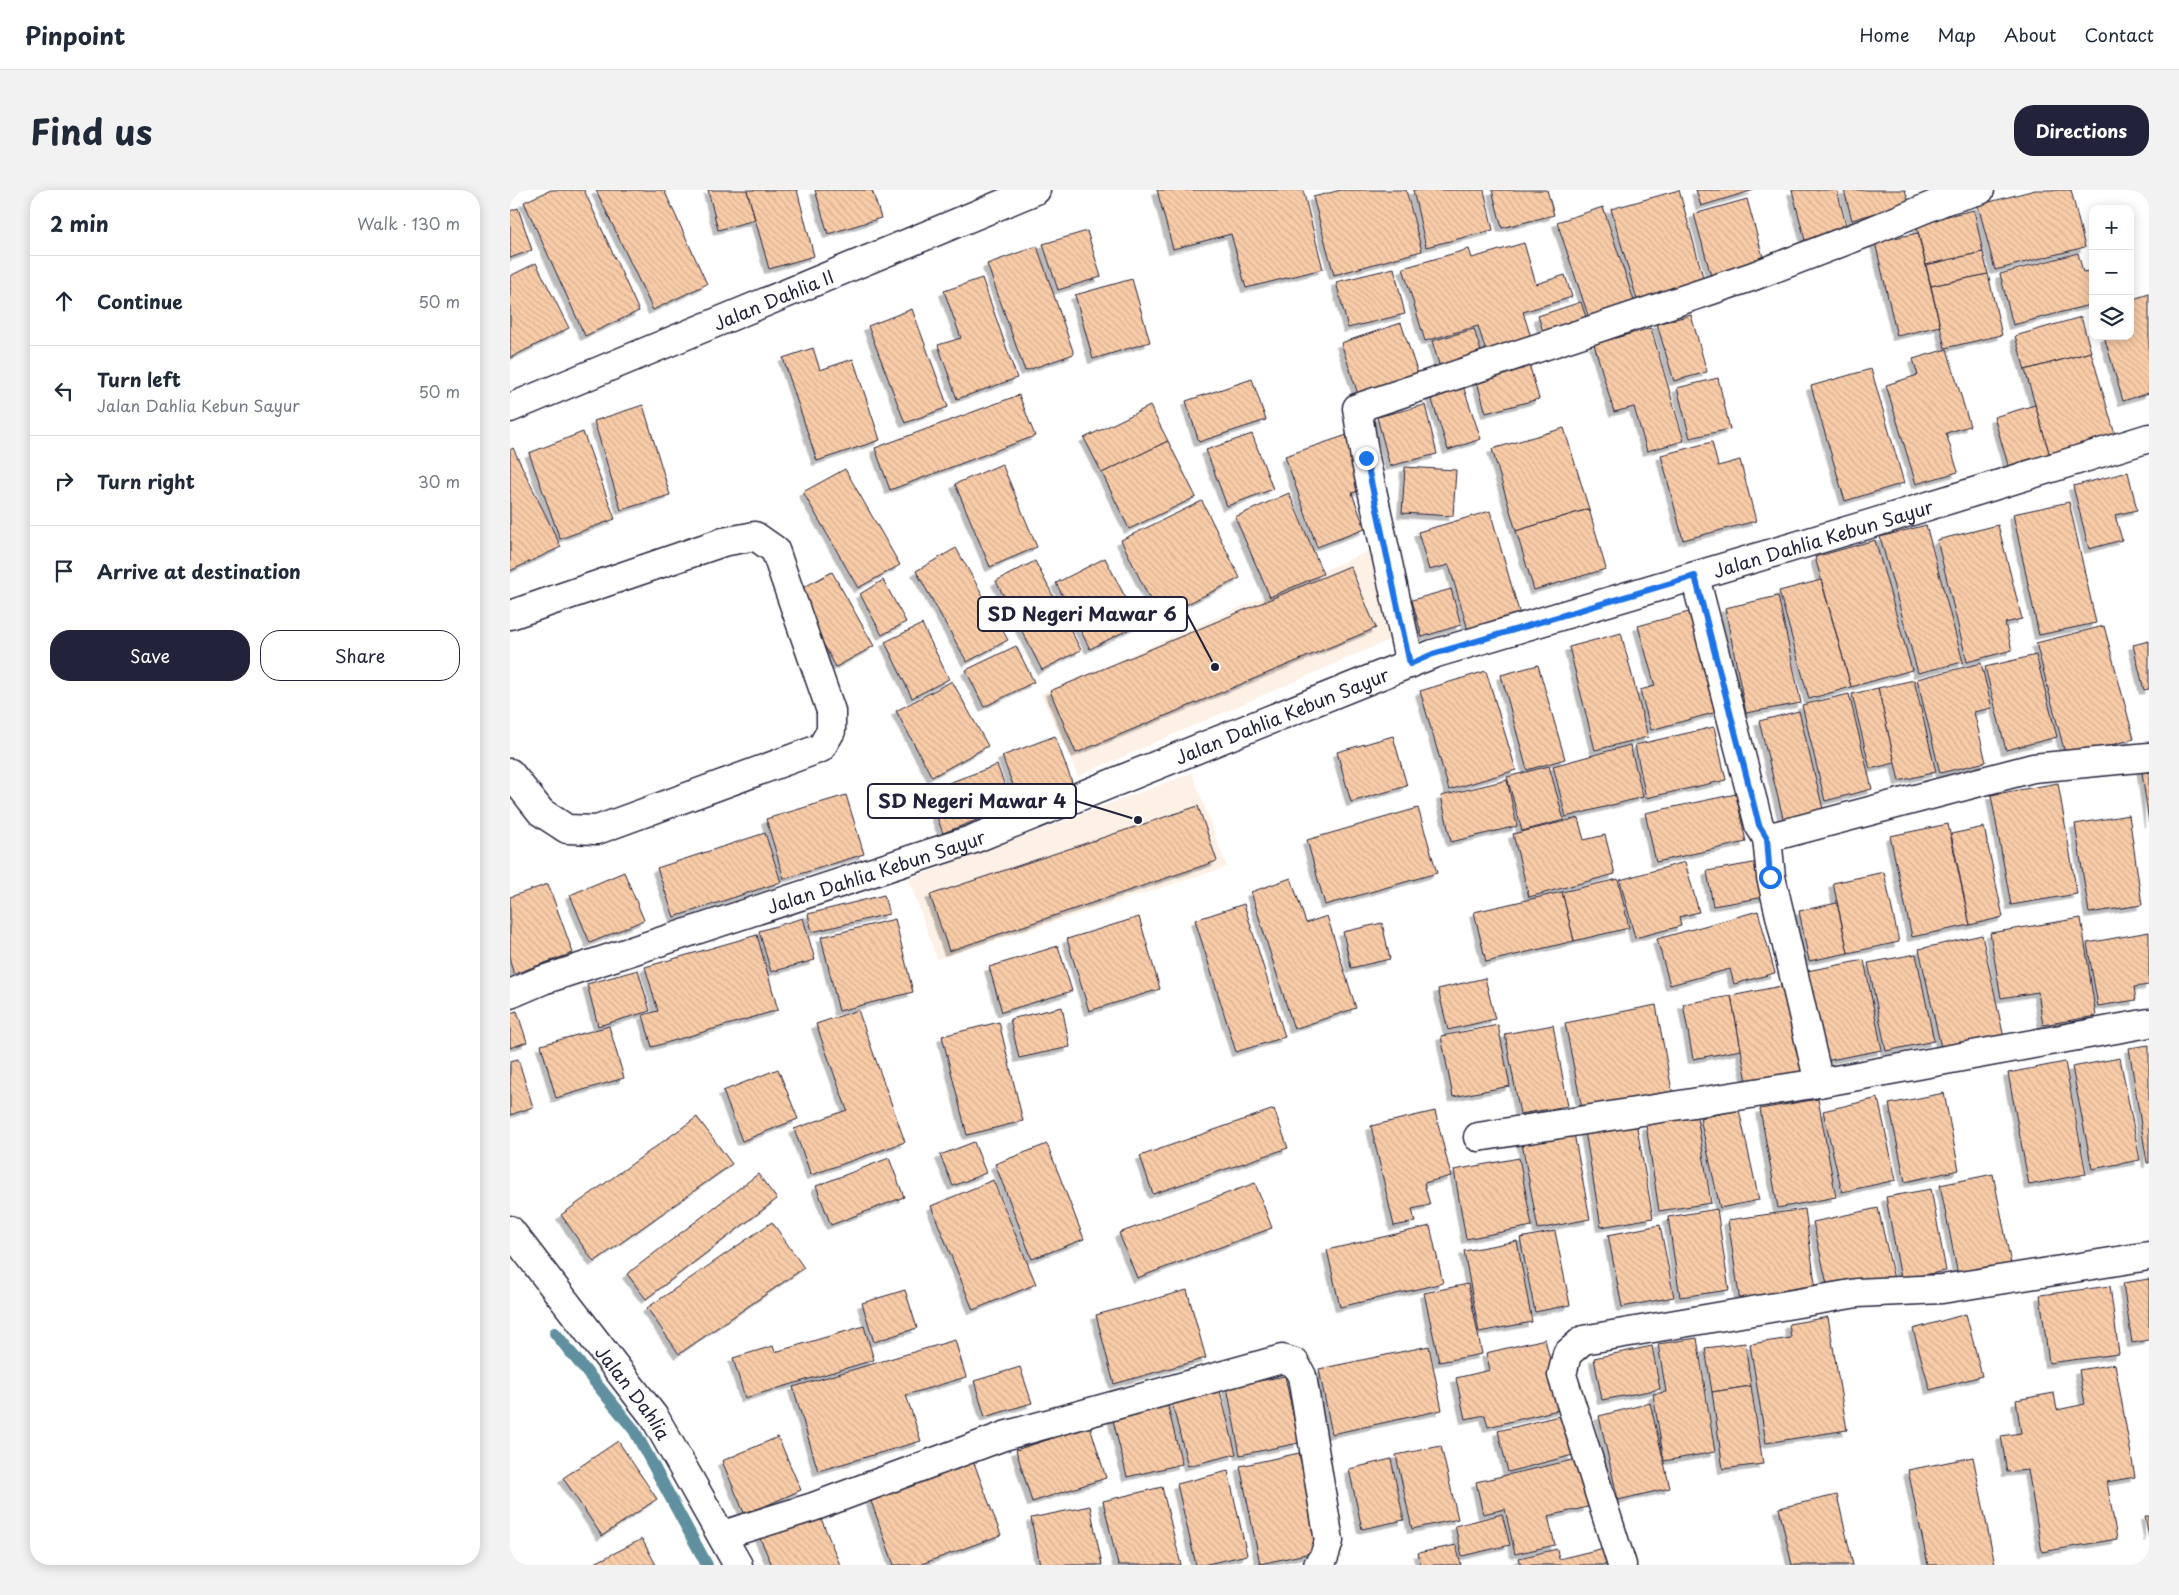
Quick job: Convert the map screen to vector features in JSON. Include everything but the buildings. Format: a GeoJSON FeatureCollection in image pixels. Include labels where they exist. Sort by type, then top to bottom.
{"type":"FeatureCollection","features":[{"type":"Feature","properties":{"kind":"street","name":"Jalan Dahlia II"},"geometry":{"type":"LineString","coordinates":[[510,408],[1036,190]]}},
{"type":"Feature","properties":{"kind":"street"},"geometry":{"type":"LineString","coordinates":[[1410,664],[1366,458],[1358,408],[1751,277],[1946,200],[1980,190]]}},
{"type":"Feature","properties":{"kind":"street","name":"Jalan Dahlia Kebun Sayur"},"geometry":{"type":"LineString","coordinates":[[510,994],[544,980],[971,840],[1433,654],[2149,438]]}},
{"type":"Feature","properties":{"kind":"street"},"geometry":{"type":"LineString","coordinates":[[510,615],[723,542],[755,536],[775,550],[831,711],[831,732],[821,748],[596,830],[567,829],[541,812],[510,773]]}},
{"type":"Feature","properties":{"kind":"street"},"geometry":{"type":"LineString","coordinates":[[1695,576],[1759,825],[1767,838],[1770,877],[1818,1083]]}},
{"type":"Feature","properties":{"kind":"street"},"geometry":{"type":"LineString","coordinates":[[1767,838],[2032,768],[2149,757]]}},
{"type":"Feature","properties":{"kind":"street"},"geometry":{"type":"LineString","coordinates":[[1478,1137],[1818,1083],[2149,1023]]}},
{"type":"Feature","properties":{"kind":"street","name":"Jalan Dahlia"},"geometry":{"type":"LineString","coordinates":[[510,1230],[655,1418],[738,1565]]}},
{"type":"Feature","properties":{"kind":"street"},"geometry":{"type":"LineString","coordinates":[[1622,1565],[1562,1375],[1567,1354],[1583,1340],[1857,1293],[1942,1289],[2149,1256]]}},
{"type":"Feature","properties":{"kind":"street"},"geometry":{"type":"LineString","coordinates":[[723,1536],[813,1507],[1004,1436],[1282,1359],[1295,1363],[1302,1376],[1328,1541],[1324,1557],[1318,1565]]}},
{"type":"Feature","properties":{"kind":"shaded area"},"geometry":{"type":"Polygon","coordinates":[[[1376,548],[1389,640],[1078,776],[1041,694],[1376,548]]]}},
{"type":"Feature","properties":{"kind":"shaded area"},"geometry":{"type":"Polygon","coordinates":[[[1192,773],[1227,867],[937,959],[909,879],[1192,773]]]}},
{"type":"Feature","properties":{"kind":"waterway"},"geometry":{"type":"LineString","coordinates":[[555,1333],[634,1430],[707,1565]]}},
{"type":"Feature","properties":{"kind":"place","name":"SD Negeri Mawar 6"},"geometry":{"type":"Point","coordinates":[1215,667]}},
{"type":"Feature","properties":{"kind":"place","name":"SD Negeri Mawar 4"},"geometry":{"type":"Point","coordinates":[1138,820]}},
{"type":"Feature","properties":{"kind":"route"},"geometry":{"type":"LineString","coordinates":[[1366,458],[1410,664],[1433,654],[1695,576],[1759,825],[1767,838],[1770,877]]}}]}
